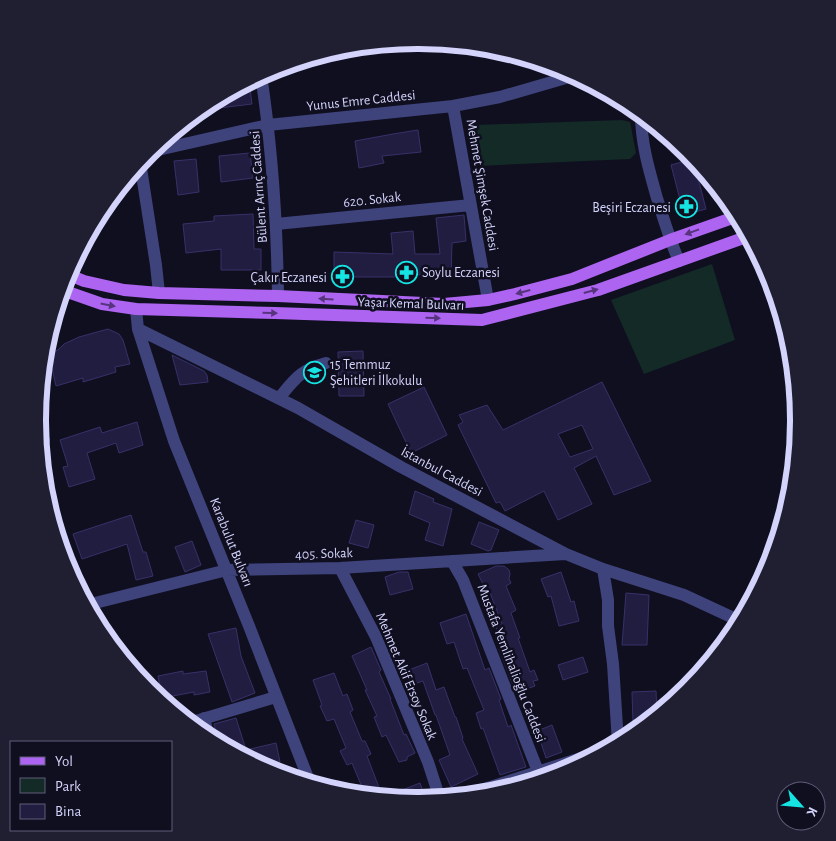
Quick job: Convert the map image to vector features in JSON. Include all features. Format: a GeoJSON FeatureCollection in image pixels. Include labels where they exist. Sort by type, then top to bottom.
{"type":"FeatureCollection","features":[{"type":"Feature","properties":{"kind":"main road","name":"Yaşar Kemal Bulvarı"},"geometry":{"type":"LineString","coordinates":[[75,277],[124,290],[159,293],[278,296],[444,304],[488,300],[572,279],[670,240],[730,219]]}},
{"type":"Feature","properties":{"kind":"main road","name":"Yaşar Kemal Bulvarı"},"geometry":{"type":"LineString","coordinates":[[69,293],[102,304],[136,310],[482,320],[598,290],[742,239]]}},
{"type":"Feature","properties":{"kind":"street","name":"Yunus Emre Caddesi"},"geometry":{"type":"LineString","coordinates":[[165,148],[268,125],[453,106],[500,97],[564,79]]}},
{"type":"Feature","properties":{"kind":"street","name":"Bülent Arınç Caddesi"},"geometry":{"type":"LineString","coordinates":[[262,83],[268,125],[278,248],[278,296]]}},
{"type":"Feature","properties":{"kind":"street","name":"Mehmet Şimşek Caddesi"},"geometry":{"type":"LineString","coordinates":[[453,106],[488,300]]}},
{"type":"Feature","properties":{"kind":"street"},"geometry":{"type":"LineString","coordinates":[[641,124],[645,159],[670,240],[679,261]]}},
{"type":"Feature","properties":{"kind":"street"},"geometry":{"type":"LineString","coordinates":[[142,172],[159,293]]}},
{"type":"Feature","properties":{"kind":"street","name":"620. Sokak"},"geometry":{"type":"LineString","coordinates":[[276,224],[471,204]]}},
{"type":"Feature","properties":{"kind":"street","name":"Karabulut Bulvarı"},"geometry":{"type":"LineString","coordinates":[[136,310],[138,329],[174,441],[227,570],[307,775]]}},
{"type":"Feature","properties":{"kind":"street","name":"İstanbul Caddesi"},"geometry":{"type":"LineString","coordinates":[[138,329],[279,398],[401,467],[566,554],[603,569],[684,595],[733,618]]}},
{"type":"Feature","properties":{"kind":"street"},"geometry":{"type":"LineString","coordinates":[[279,398],[297,376],[312,367],[326,363]]}},
{"type":"Feature","properties":{"kind":"street","name":"405. Sokak"},"geometry":{"type":"LineString","coordinates":[[95,604],[227,570],[340,568],[566,554]]}},
{"type":"Feature","properties":{"kind":"street","name":"Mustafa Yemlihalioğlu Caddesi"},"geometry":{"type":"LineString","coordinates":[[452,560],[464,580],[539,772]]}},
{"type":"Feature","properties":{"kind":"street","name":"Mehmet Akif Ersoy Sokak"},"geometry":{"type":"LineString","coordinates":[[340,568],[376,637],[428,762],[437,791]]}},
{"type":"Feature","properties":{"kind":"street"},"geometry":{"type":"LineString","coordinates":[[603,569],[608,600],[608,626],[613,664],[617,734]]}},
{"type":"Feature","properties":{"kind":"street"},"geometry":{"type":"LineString","coordinates":[[198,720],[276,697]]}},
{"type":"Feature","properties":{"kind":"street"},"geometry":{"type":"LineString","coordinates":[[204,718],[206,726]]}},
{"type":"Feature","properties":{"kind":"green space"},"geometry":{"type":"Polygon","coordinates":[[[622,120],[630,122],[636,153],[630,159],[478,166],[473,160],[469,130],[476,125],[622,120]]]}},
{"type":"Feature","properties":{"kind":"green space"},"geometry":{"type":"Polygon","coordinates":[[[712,264],[735,340],[644,374],[611,300],[712,264]]]}},
{"type":"Feature","properties":{"kind":"building"},"geometry":{"type":"Polygon","coordinates":[[[250,89],[252,104],[219,107],[250,89]]]}},
{"type":"Feature","properties":{"kind":"building"},"geometry":{"type":"Polygon","coordinates":[[[418,130],[421,152],[382,156],[384,163],[359,168],[355,141],[418,130]]]}},
{"type":"Feature","properties":{"kind":"building"},"geometry":{"type":"Polygon","coordinates":[[[250,153],[253,178],[221,182],[219,156],[250,153]]]}},
{"type":"Feature","properties":{"kind":"building"},"geometry":{"type":"Polygon","coordinates":[[[196,159],[199,192],[178,195],[174,161],[196,159]]]}},
{"type":"Feature","properties":{"kind":"building"},"geometry":{"type":"Polygon","coordinates":[[[684,161],[697,175],[706,209],[684,215],[671,165],[684,161]]]}},
{"type":"Feature","properties":{"kind":"building"},"geometry":{"type":"Polygon","coordinates":[[[253,214],[254,249],[261,249],[261,270],[221,270],[221,249],[186,253],[183,224],[214,221],[214,216],[253,214]]]}},
{"type":"Feature","properties":{"kind":"building"},"geometry":{"type":"Polygon","coordinates":[[[464,215],[466,241],[452,243],[451,277],[426,276],[426,274],[393,277],[334,277],[334,252],[393,254],[391,233],[413,231],[415,254],[440,254],[436,218],[464,215]]]}},
{"type":"Feature","properties":{"kind":"building"},"geometry":{"type":"Polygon","coordinates":[[[108,329],[119,334],[123,340],[130,364],[115,367],[116,372],[83,382],[83,378],[56,386],[51,362],[52,353],[64,344],[79,337],[108,329]]]}},
{"type":"Feature","properties":{"kind":"building"},"geometry":{"type":"Polygon","coordinates":[[[363,351],[364,396],[339,396],[338,352],[363,351]]]}},
{"type":"Feature","properties":{"kind":"building"},"geometry":{"type":"Polygon","coordinates":[[[172,355],[204,371],[208,382],[180,385],[172,355]]]}},
{"type":"Feature","properties":{"kind":"building"},"geometry":{"type":"Polygon","coordinates":[[[602,382],[651,481],[614,495],[596,456],[574,468],[592,504],[558,520],[544,491],[505,511],[500,502],[496,503],[458,425],[463,422],[459,415],[487,405],[503,430],[602,382]],[[582,425],[558,434],[570,457],[593,449],[582,425]]]}},
{"type":"Feature","properties":{"kind":"building"},"geometry":{"type":"Polygon","coordinates":[[[424,387],[447,435],[411,453],[388,404],[424,387]]]}},
{"type":"Feature","properties":{"kind":"building"},"geometry":{"type":"Polygon","coordinates":[[[137,422],[143,445],[119,453],[116,443],[87,453],[95,479],[69,487],[63,467],[68,466],[60,440],[100,427],[102,433],[137,422]]]}},
{"type":"Feature","properties":{"kind":"building"},"geometry":{"type":"Polygon","coordinates":[[[415,491],[434,499],[433,502],[452,509],[443,546],[425,540],[430,523],[409,514],[415,491]]]}},
{"type":"Feature","properties":{"kind":"building"},"geometry":{"type":"Polygon","coordinates":[[[131,515],[143,552],[146,552],[153,576],[136,580],[127,544],[82,559],[73,534],[131,515]]]}},
{"type":"Feature","properties":{"kind":"building"},"geometry":{"type":"Polygon","coordinates":[[[356,520],[374,525],[368,548],[349,543],[356,520]]]}},
{"type":"Feature","properties":{"kind":"building"},"geometry":{"type":"Polygon","coordinates":[[[479,522],[499,530],[491,550],[488,551],[471,544],[479,522]]]}},
{"type":"Feature","properties":{"kind":"building"},"geometry":{"type":"Polygon","coordinates":[[[192,541],[201,565],[185,572],[175,547],[192,541]]]}},
{"type":"Feature","properties":{"kind":"building"},"geometry":{"type":"Polygon","coordinates":[[[496,566],[504,566],[509,570],[511,583],[506,586],[516,610],[511,613],[530,672],[534,670],[538,680],[533,681],[535,686],[516,693],[499,649],[504,647],[496,627],[502,624],[490,593],[488,594],[478,574],[496,566]]]}},
{"type":"Feature","properties":{"kind":"building"},"geometry":{"type":"Polygon","coordinates":[[[399,572],[408,572],[413,589],[390,595],[385,577],[399,572]]]}},
{"type":"Feature","properties":{"kind":"building"},"geometry":{"type":"Polygon","coordinates":[[[561,572],[571,602],[574,601],[579,621],[559,626],[551,596],[548,597],[541,579],[561,572]]]}},
{"type":"Feature","properties":{"kind":"building"},"geometry":{"type":"Polygon","coordinates":[[[626,593],[649,595],[647,645],[622,645],[626,593]]]}},
{"type":"Feature","properties":{"kind":"building"},"geometry":{"type":"Polygon","coordinates":[[[466,614],[485,670],[489,668],[501,699],[499,700],[508,727],[511,725],[526,767],[500,775],[476,713],[484,710],[467,668],[463,669],[454,642],[447,644],[440,623],[466,614]]]}},
{"type":"Feature","properties":{"kind":"building"},"geometry":{"type":"Polygon","coordinates":[[[236,628],[241,656],[255,693],[232,702],[208,634],[236,628]]]}},
{"type":"Feature","properties":{"kind":"building"},"geometry":{"type":"Polygon","coordinates":[[[371,647],[404,735],[406,734],[415,753],[407,757],[407,760],[399,762],[386,735],[382,737],[374,717],[377,716],[352,656],[371,647]]]}},
{"type":"Feature","properties":{"kind":"building"},"geometry":{"type":"Polygon","coordinates":[[[583,657],[588,672],[563,680],[558,665],[583,657]]]}},
{"type":"Feature","properties":{"kind":"building"},"geometry":{"type":"Polygon","coordinates":[[[427,663],[436,690],[444,687],[456,717],[462,739],[478,774],[451,787],[439,760],[450,755],[436,715],[423,681],[414,684],[409,670],[427,663]]]}},
{"type":"Feature","properties":{"kind":"building"},"geometry":{"type":"Polygon","coordinates":[[[183,671],[183,674],[206,671],[210,692],[194,695],[194,692],[169,697],[160,688],[158,676],[183,671]]]}},
{"type":"Feature","properties":{"kind":"building"},"geometry":{"type":"Polygon","coordinates":[[[334,673],[343,696],[347,694],[353,710],[350,712],[362,741],[365,741],[371,754],[367,756],[380,790],[361,788],[352,763],[347,765],[340,751],[346,748],[334,719],[327,721],[320,706],[322,705],[313,680],[334,673]]]}},
{"type":"Feature","properties":{"kind":"building"},"geometry":{"type":"Polygon","coordinates":[[[656,691],[657,705],[635,722],[633,722],[632,692],[656,691]]]}},
{"type":"Feature","properties":{"kind":"building"},"geometry":{"type":"Polygon","coordinates":[[[236,718],[246,750],[216,733],[214,724],[236,718]]]}},
{"type":"Feature","properties":{"kind":"building"},"geometry":{"type":"Polygon","coordinates":[[[552,725],[562,752],[546,758],[537,731],[552,725]]]}},
{"type":"Feature","properties":{"kind":"building"},"geometry":{"type":"Polygon","coordinates":[[[276,743],[280,762],[274,763],[246,750],[276,743]]]}},
{"type":"Feature","properties":{"kind":"building"},"geometry":{"type":"Polygon","coordinates":[[[420,783],[423,792],[402,791],[420,783]]]}},
{"type":"Feature","properties":{"kind":"place","name":"Beşiri Eczanesi"},"geometry":{"type":"Point","coordinates":[687,207]}},
{"type":"Feature","properties":{"kind":"place","name":"Soylu Eczanesi"},"geometry":{"type":"Point","coordinates":[406,272]}},
{"type":"Feature","properties":{"kind":"place","name":"Çakır Eczanesi"},"geometry":{"type":"Point","coordinates":[343,277]}},
{"type":"Feature","properties":{"kind":"place","name":"15 Temmuz Şehitleri İlkokulu"},"geometry":{"type":"Point","coordinates":[314,372]}}]}
